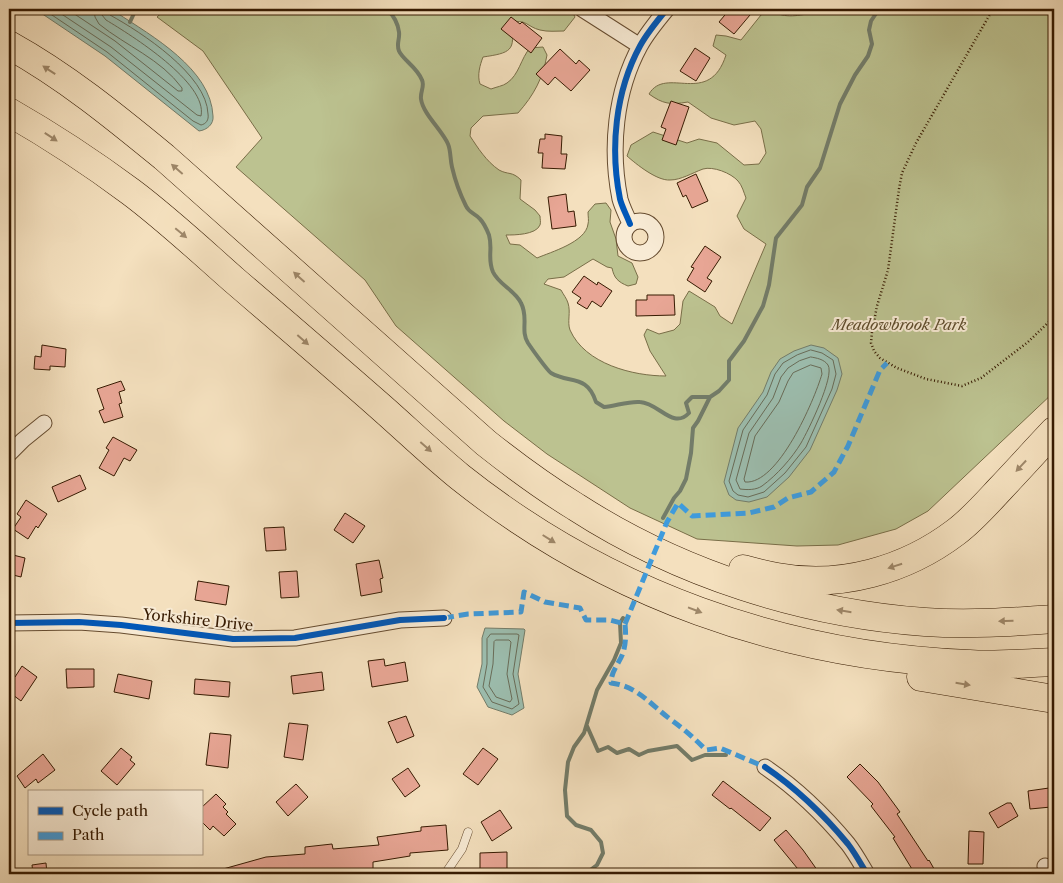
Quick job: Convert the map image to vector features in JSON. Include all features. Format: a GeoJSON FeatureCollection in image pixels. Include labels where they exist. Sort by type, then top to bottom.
{"type":"FeatureCollection","features":[{"type":"Feature","properties":{"kind":"highway"},"geometry":{"type":"LineString","coordinates":[[9,45],[73,85],[171,163],[486,443],[532,478],[577,508],[626,536],[683,564],[730,582],[792,601],[878,617],[937,622],[1054,619]]}},
{"type":"Feature","properties":{"kind":"highway"},"geometry":{"type":"LineString","coordinates":[[9,112],[81,156],[133,194],[197,247],[459,476],[508,513],[553,542],[608,573],[718,619],[844,660],[909,675],[1054,699]]}},
{"type":"Feature","properties":{"kind":"highway"},"geometry":{"type":"LineString","coordinates":[[374,345],[489,439],[536,473],[583,499],[690,550],[735,567],[778,577],[821,580],[861,576],[900,565],[927,552],[957,532],[975,515],[1054,431]]}},
{"type":"Feature","properties":{"kind":"highway"},"geometry":{"type":"LineString","coordinates":[[780,638],[828,649],[924,661],[971,664],[1054,662]]}},
{"type":"Feature","properties":{"kind":"street"},"geometry":{"type":"LineString","coordinates":[[582,9],[640,46]]}},
{"type":"Feature","properties":{"kind":"street"},"geometry":{"type":"LineString","coordinates":[[630,224],[620,200],[615,145],[620,100],[640,46],[667,9]]}},
{"type":"Feature","properties":{"kind":"street"},"geometry":{"type":"LineString","coordinates":[[9,454],[44,423]]}},
{"type":"Feature","properties":{"kind":"street","name":"Yorkshire Drive"},"geometry":{"type":"LineString","coordinates":[[9,623],[79,622],[121,625],[233,639],[296,638],[400,620],[444,618]]}},
{"type":"Feature","properties":{"kind":"street"},"geometry":{"type":"LineString","coordinates":[[765,767],[786,781],[830,824],[849,846],[867,874]]}},
{"type":"Feature","properties":{"kind":"lane"},"geometry":{"type":"LineString","coordinates":[[445,874],[462,849],[468,832]]}},
{"type":"Feature","properties":{"kind":"path"},"geometry":{"type":"LineString","coordinates":[[993,9],[916,143],[902,172],[888,270],[877,306],[872,343],[874,351],[880,358],[897,368],[926,379],[962,386],[981,378],[1028,342],[1054,317]]}},
{"type":"Feature","properties":{"kind":"green space","name":"Meadowbrook Park"},"geometry":{"type":"Polygon","coordinates":[[[166,9],[571,9],[575,17],[564,31],[540,30],[523,22],[510,23],[512,45],[505,52],[483,57],[479,74],[480,84],[491,89],[507,83],[514,76],[530,48],[543,47],[547,55],[543,71],[529,100],[518,113],[483,116],[471,128],[470,136],[490,163],[499,170],[515,175],[521,180],[520,199],[540,216],[540,225],[530,233],[506,235],[510,244],[520,245],[537,258],[575,241],[586,230],[588,212],[595,204],[606,203],[611,210],[610,222],[616,239],[618,256],[632,263],[638,277],[636,284],[628,286],[622,283],[615,277],[612,268],[593,259],[564,277],[548,279],[544,284],[561,290],[569,306],[570,330],[577,342],[587,352],[611,366],[639,374],[666,376],[650,351],[644,335],[647,329],[659,334],[674,330],[680,324],[683,301],[689,291],[715,307],[720,316],[732,324],[766,244],[744,229],[737,216],[746,198],[741,185],[731,175],[707,168],[682,178],[665,180],[647,171],[627,156],[631,145],[653,132],[687,143],[699,139],[717,143],[744,165],[759,164],[766,153],[761,129],[755,121],[734,125],[711,118],[688,102],[663,102],[649,94],[656,86],[666,83],[699,83],[709,79],[719,71],[726,55],[713,46],[716,35],[741,40],[761,15],[769,9],[779,14],[790,16],[812,13],[812,9],[1054,9],[1054,392],[928,511],[896,529],[838,545],[797,546],[697,539],[630,508],[547,454],[504,421],[396,326],[365,280],[236,167],[262,138],[203,51],[157,17],[166,9]]]}},
{"type":"Feature","properties":{"kind":"water"},"geometry":{"type":"Polygon","coordinates":[[[35,9],[108,9],[131,22],[162,43],[191,69],[202,83],[210,99],[213,116],[211,124],[199,131],[105,56],[35,9]]]}},
{"type":"Feature","properties":{"kind":"water"},"geometry":{"type":"Polygon","coordinates":[[[811,345],[824,348],[838,358],[842,374],[837,390],[810,450],[789,477],[767,497],[749,502],[736,500],[729,495],[724,482],[738,428],[763,392],[771,372],[780,359],[794,351],[811,345]]]}},
{"type":"Feature","properties":{"kind":"water"},"geometry":{"type":"Polygon","coordinates":[[[485,628],[525,630],[518,674],[524,708],[512,715],[488,707],[477,687],[482,664],[482,638],[485,628]]]}},
{"type":"Feature","properties":{"kind":"building"},"geometry":{"type":"Polygon","coordinates":[[[730,9],[743,9],[750,15],[734,34],[719,22],[730,9]]]}},
{"type":"Feature","properties":{"kind":"building"},"geometry":{"type":"Polygon","coordinates":[[[511,17],[520,24],[522,22],[542,38],[531,53],[501,29],[511,17]]]}},
{"type":"Feature","properties":{"kind":"building"},"geometry":{"type":"Polygon","coordinates":[[[695,48],[710,58],[696,81],[680,71],[695,48]]]}},
{"type":"Feature","properties":{"kind":"building"},"geometry":{"type":"Polygon","coordinates":[[[560,49],[576,64],[579,60],[590,70],[571,91],[555,77],[548,85],[536,74],[560,49]]]}},
{"type":"Feature","properties":{"kind":"building"},"geometry":{"type":"Polygon","coordinates":[[[671,101],[689,107],[676,145],[662,140],[666,129],[661,127],[671,101]]]}},
{"type":"Feature","properties":{"kind":"building"},"geometry":{"type":"Polygon","coordinates":[[[545,134],[562,136],[561,154],[567,154],[565,169],[542,168],[543,153],[538,153],[540,139],[545,139],[545,134]]]}},
{"type":"Feature","properties":{"kind":"building"},"geometry":{"type":"Polygon","coordinates":[[[696,174],[708,201],[692,208],[686,195],[683,197],[677,183],[696,174]]]}},
{"type":"Feature","properties":{"kind":"building"},"geometry":{"type":"Polygon","coordinates":[[[566,194],[568,212],[574,211],[576,226],[552,229],[548,197],[566,194]]]}},
{"type":"Feature","properties":{"kind":"building"},"geometry":{"type":"Polygon","coordinates":[[[705,246],[721,257],[707,278],[712,281],[705,292],[687,280],[694,268],[691,267],[705,246]]]}},
{"type":"Feature","properties":{"kind":"building"},"geometry":{"type":"Polygon","coordinates":[[[584,276],[597,285],[598,282],[612,291],[601,307],[592,301],[587,309],[577,303],[581,298],[572,292],[584,276]]]}},
{"type":"Feature","properties":{"kind":"building"},"geometry":{"type":"Polygon","coordinates":[[[647,295],[674,295],[675,315],[636,316],[636,300],[647,300],[647,295]]]}},
{"type":"Feature","properties":{"kind":"building"},"geometry":{"type":"Polygon","coordinates":[[[42,345],[66,349],[65,367],[50,366],[50,370],[34,369],[35,356],[41,357],[42,345]]]}},
{"type":"Feature","properties":{"kind":"building"},"geometry":{"type":"Polygon","coordinates":[[[121,381],[125,390],[119,392],[122,403],[119,404],[123,417],[104,423],[99,411],[104,409],[97,389],[121,381]]]}},
{"type":"Feature","properties":{"kind":"building"},"geometry":{"type":"Polygon","coordinates":[[[113,437],[137,450],[130,461],[124,458],[114,476],[99,468],[109,450],[106,448],[113,437]]]}},
{"type":"Feature","properties":{"kind":"building"},"geometry":{"type":"Polygon","coordinates":[[[80,475],[86,489],[58,502],[52,487],[80,475]]]}},
{"type":"Feature","properties":{"kind":"building"},"geometry":{"type":"Polygon","coordinates":[[[26,500],[47,514],[28,539],[13,529],[21,517],[17,514],[26,500]]]}},
{"type":"Feature","properties":{"kind":"building"},"geometry":{"type":"Polygon","coordinates":[[[345,513],[365,526],[353,543],[334,530],[345,513]]]}},
{"type":"Feature","properties":{"kind":"building"},"geometry":{"type":"Polygon","coordinates":[[[284,527],[286,550],[266,551],[264,528],[284,527]]]}},
{"type":"Feature","properties":{"kind":"building"},"geometry":{"type":"Polygon","coordinates":[[[9,554],[25,558],[21,577],[9,574],[9,554]]]}},
{"type":"Feature","properties":{"kind":"building"},"geometry":{"type":"Polygon","coordinates":[[[379,560],[383,578],[380,579],[382,592],[361,596],[356,564],[379,560]]]}},
{"type":"Feature","properties":{"kind":"building"},"geometry":{"type":"Polygon","coordinates":[[[297,571],[299,597],[281,598],[279,572],[297,571]]]}},
{"type":"Feature","properties":{"kind":"building"},"geometry":{"type":"Polygon","coordinates":[[[198,581],[229,586],[226,605],[195,600],[198,581]]]}},
{"type":"Feature","properties":{"kind":"building"},"geometry":{"type":"Polygon","coordinates":[[[384,659],[385,666],[405,662],[408,681],[372,687],[368,661],[384,659]]]}},
{"type":"Feature","properties":{"kind":"building"},"geometry":{"type":"Polygon","coordinates":[[[22,666],[37,677],[21,701],[9,692],[9,674],[15,677],[22,666]]]}},
{"type":"Feature","properties":{"kind":"building"},"geometry":{"type":"Polygon","coordinates":[[[66,669],[94,669],[94,687],[67,688],[66,669]]]}},
{"type":"Feature","properties":{"kind":"building"},"geometry":{"type":"Polygon","coordinates":[[[322,672],[324,690],[293,694],[291,676],[322,672]]]}},
{"type":"Feature","properties":{"kind":"building"},"geometry":{"type":"Polygon","coordinates":[[[118,674],[152,681],[149,699],[114,692],[118,674]]]}},
{"type":"Feature","properties":{"kind":"building"},"geometry":{"type":"Polygon","coordinates":[[[195,679],[230,682],[229,697],[194,694],[195,679]]]}},
{"type":"Feature","properties":{"kind":"building"},"geometry":{"type":"Polygon","coordinates":[[[406,716],[414,736],[397,743],[388,722],[406,716]]]}},
{"type":"Feature","properties":{"kind":"building"},"geometry":{"type":"Polygon","coordinates":[[[289,723],[308,725],[303,760],[284,757],[289,723]]]}},
{"type":"Feature","properties":{"kind":"building"},"geometry":{"type":"Polygon","coordinates":[[[210,733],[231,735],[228,768],[206,765],[210,733]]]}},
{"type":"Feature","properties":{"kind":"building"},"geometry":{"type":"Polygon","coordinates":[[[121,748],[132,757],[130,760],[135,764],[117,785],[101,771],[121,748]]]}},
{"type":"Feature","properties":{"kind":"building"},"geometry":{"type":"Polygon","coordinates":[[[483,748],[498,759],[478,785],[463,774],[483,748]]]}},
{"type":"Feature","properties":{"kind":"building"},"geometry":{"type":"Polygon","coordinates":[[[43,754],[55,770],[38,783],[36,779],[25,788],[17,776],[43,754]]]}},
{"type":"Feature","properties":{"kind":"building"},"geometry":{"type":"Polygon","coordinates":[[[860,764],[878,782],[900,812],[897,814],[937,874],[915,874],[893,838],[895,837],[871,806],[873,804],[847,777],[860,764]]]}},
{"type":"Feature","properties":{"kind":"building"},"geometry":{"type":"Polygon","coordinates":[[[408,768],[420,786],[405,797],[392,779],[408,768]]]}},
{"type":"Feature","properties":{"kind":"building"},"geometry":{"type":"Polygon","coordinates":[[[723,781],[771,818],[760,831],[712,795],[723,781]]]}},
{"type":"Feature","properties":{"kind":"building"},"geometry":{"type":"Polygon","coordinates":[[[296,784],[308,797],[288,816],[276,802],[296,784]]]}},
{"type":"Feature","properties":{"kind":"building"},"geometry":{"type":"Polygon","coordinates":[[[1049,788],[1051,807],[1030,809],[1028,791],[1049,788]]]}},
{"type":"Feature","properties":{"kind":"building"},"geometry":{"type":"Polygon","coordinates":[[[216,794],[226,804],[223,807],[228,812],[226,814],[236,824],[224,836],[213,826],[210,830],[202,822],[202,807],[216,794]]]}},
{"type":"Feature","properties":{"kind":"building"},"geometry":{"type":"Polygon","coordinates":[[[1007,803],[1011,803],[1018,816],[998,828],[989,813],[1007,803]]]}},
{"type":"Feature","properties":{"kind":"building"},"geometry":{"type":"Polygon","coordinates":[[[500,810],[512,828],[492,841],[481,822],[500,810]]]}},
{"type":"Feature","properties":{"kind":"building"},"geometry":{"type":"Polygon","coordinates":[[[446,825],[448,850],[410,853],[410,856],[373,862],[373,869],[292,874],[217,874],[216,871],[266,857],[305,854],[305,847],[332,844],[333,849],[379,845],[377,837],[421,831],[421,827],[446,825]]]}},
{"type":"Feature","properties":{"kind":"building"},"geometry":{"type":"Polygon","coordinates":[[[786,830],[820,874],[802,874],[774,840],[786,830]]]}},
{"type":"Feature","properties":{"kind":"building"},"geometry":{"type":"Polygon","coordinates":[[[969,831],[984,832],[983,864],[968,864],[969,831]]]}},
{"type":"Feature","properties":{"kind":"building"},"geometry":{"type":"Polygon","coordinates":[[[507,852],[507,873],[480,873],[480,853],[507,852]]]}},
{"type":"Feature","properties":{"kind":"building"},"geometry":{"type":"Polygon","coordinates":[[[46,863],[47,874],[33,874],[32,865],[46,863]]]}},
{"type":"Feature","properties":{"kind":"waterway"},"geometry":{"type":"LineString","coordinates":[[130,22],[136,9]]}},
{"type":"Feature","properties":{"kind":"waterway"},"geometry":{"type":"LineString","coordinates":[[387,9],[395,20],[398,29],[399,51],[417,71],[422,80],[422,105],[448,144],[453,172],[467,208],[481,220],[489,235],[490,262],[493,272],[515,294],[521,303],[524,314],[524,329],[528,343],[551,373],[583,383],[588,387],[596,402],[604,407],[631,402],[647,403],[677,419],[689,413],[686,403],[692,397],[710,397],[719,391],[729,380],[729,361],[744,341],[763,306],[769,285],[776,238],[802,205],[807,187],[820,168],[840,104],[855,75],[868,56],[872,44],[869,30],[871,21],[879,9]]}},
{"type":"Feature","properties":{"kind":"waterway"},"geometry":{"type":"LineString","coordinates":[[663,518],[686,479],[693,428],[710,397]]}},
{"type":"Feature","properties":{"kind":"waterway"},"geometry":{"type":"LineString","coordinates":[[585,874],[597,865],[603,853],[601,842],[591,830],[576,825],[567,816],[565,790],[568,762],[574,747],[584,733],[597,690],[621,643],[620,623],[623,618]]}},
{"type":"Feature","properties":{"kind":"waterway"},"geometry":{"type":"LineString","coordinates":[[587,726],[598,751],[608,747],[617,753],[629,749],[639,755],[648,751],[677,746],[692,760],[705,755],[726,755]]}},
{"type":"Feature","properties":{"kind":"marked path"},"geometry":{"type":"LineString","coordinates":[[625,624],[667,522],[678,503],[692,516],[749,513],[774,507],[788,498],[811,492],[834,472],[848,446],[880,370],[887,363]]}},
{"type":"Feature","properties":{"kind":"marked path"},"geometry":{"type":"LineString","coordinates":[[444,618],[468,614],[521,612],[524,592],[545,602],[580,608],[586,620],[610,620],[625,624],[626,638],[624,649],[612,675],[611,683],[628,688],[643,696],[706,750],[720,748],[765,767]]}},
{"type":"Feature","properties":{"kind":"cycle path"},"geometry":{"type":"LineString","coordinates":[[630,224],[621,202],[615,160],[615,141],[620,101],[625,82],[640,46],[667,9]]}},
{"type":"Feature","properties":{"kind":"cycle path"},"geometry":{"type":"LineString","coordinates":[[9,623],[79,622],[121,625],[233,639],[295,638],[400,620],[444,618]]}},
{"type":"Feature","properties":{"kind":"cycle path"},"geometry":{"type":"LineString","coordinates":[[765,767],[809,802],[851,847],[867,874]]}}]}
